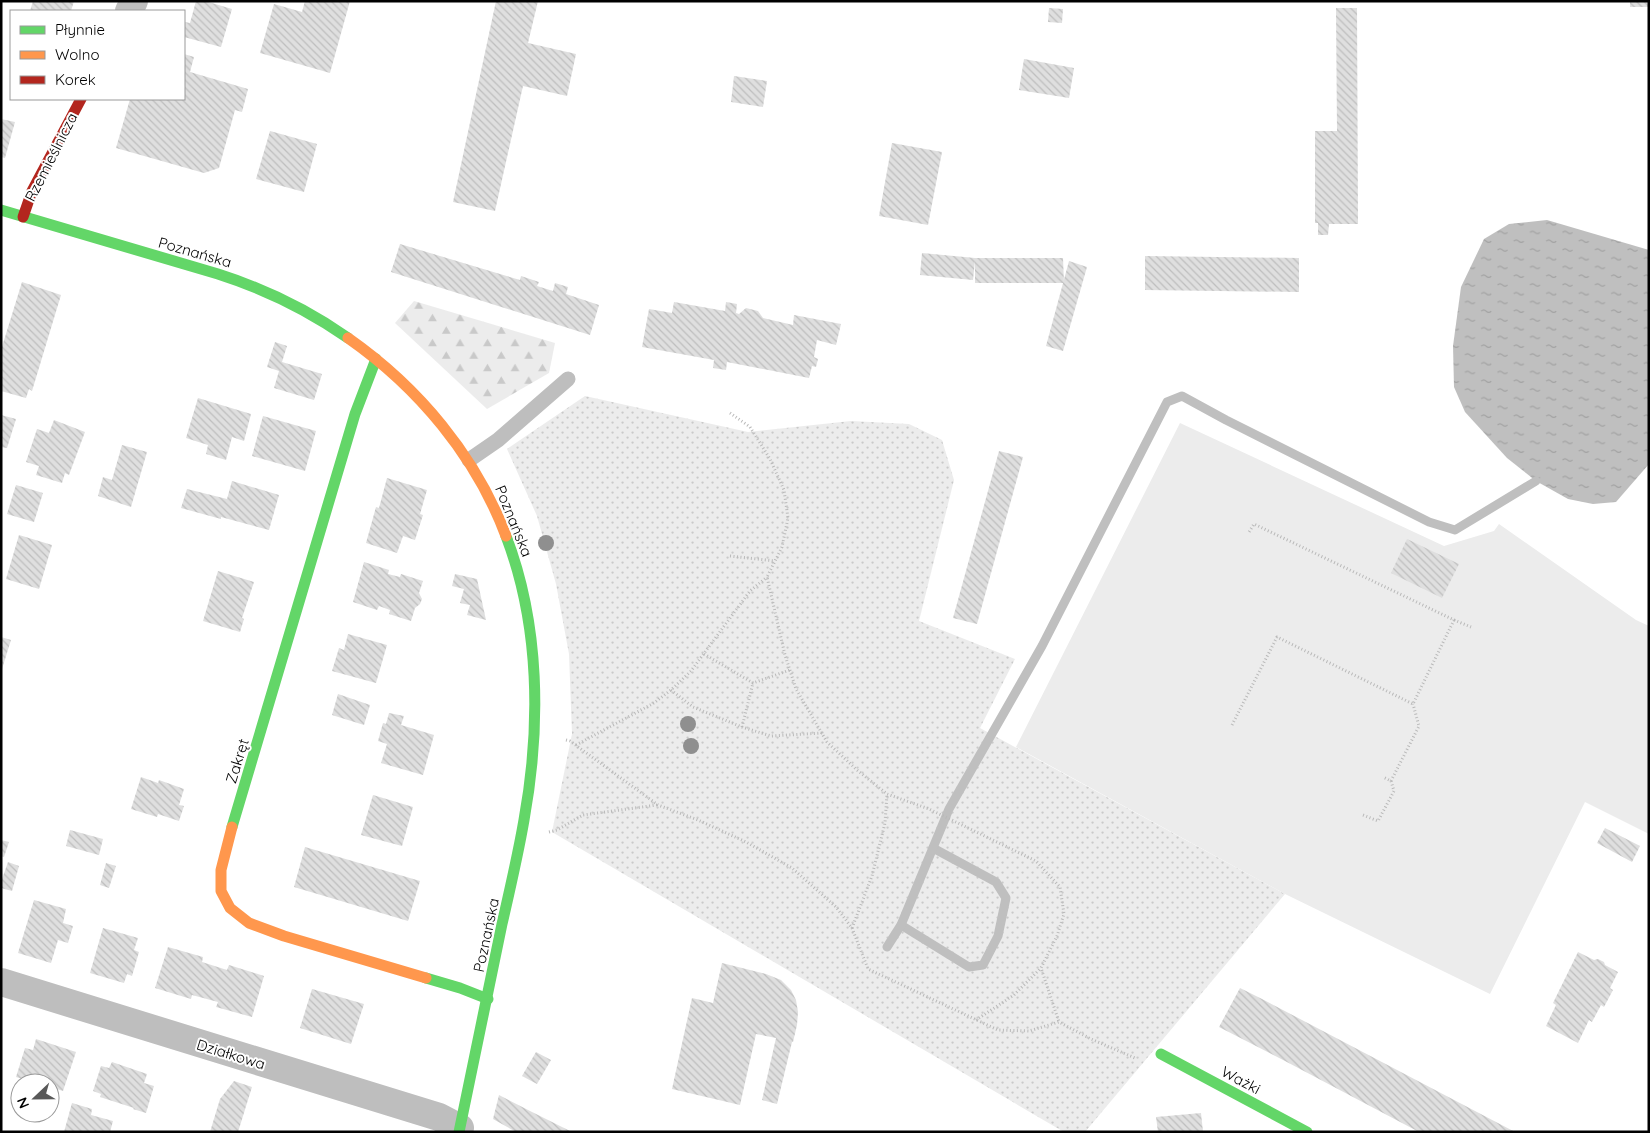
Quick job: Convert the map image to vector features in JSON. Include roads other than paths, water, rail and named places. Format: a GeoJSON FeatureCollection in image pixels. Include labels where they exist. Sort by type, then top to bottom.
{"type":"FeatureCollection","features":[{"type":"Feature","properties":{"kind":"street","name":"Rzemieślnicza"},"geometry":{"type":"LineString","coordinates":[[23,217],[32,191],[80,100]]}},
{"type":"Feature","properties":{"kind":"street","name":"Poznańska"},"geometry":{"type":"LineString","coordinates":[[1,210],[231,278],[279,297],[312,315],[348,338],[408,387],[433,413],[469,460],[494,504],[520,576],[528,612],[535,686],[534,735],[531,778],[522,830],[460,1130]]}},
{"type":"Feature","properties":{"kind":"street","name":"Zakręt"},"geometry":{"type":"LineString","coordinates":[[376,359],[355,414],[229,837],[221,870],[221,891],[230,908],[250,923],[284,936],[460,988],[488,999]]}},
{"type":"Feature","properties":{"kind":"street","name":"Działkowa"},"geometry":{"type":"LineString","coordinates":[[1,982],[439,1118],[460,1130]]}},
{"type":"Feature","properties":{"kind":"street","name":"Ważki"},"geometry":{"type":"LineString","coordinates":[[1161,1054],[1277,1126],[1307,1132]]}},
{"type":"Feature","properties":{"kind":"lane"},"geometry":{"type":"LineString","coordinates":[[469,460],[498,440],[568,379]]}},
{"type":"Feature","properties":{"kind":"water"},"geometry":{"type":"Polygon","coordinates":[[[1547,220],[1649,250],[1649,464],[1616,502],[1593,504],[1568,499],[1536,481],[1507,458],[1465,412],[1454,387],[1453,346],[1461,287],[1484,239],[1509,224],[1547,220]]]}},
{"type":"Feature","properties":{"kind":"waterway"},"geometry":{"type":"LineString","coordinates":[[887,947],[901,925],[949,809],[1042,646],[1167,402],[1182,396],[1429,522],[1455,530],[1536,481]]}},
{"type":"Feature","properties":{"kind":"waterway"},"geometry":{"type":"LineString","coordinates":[[901,925],[969,967],[983,965],[998,936],[1006,898],[996,882],[933,848]]}}]}
